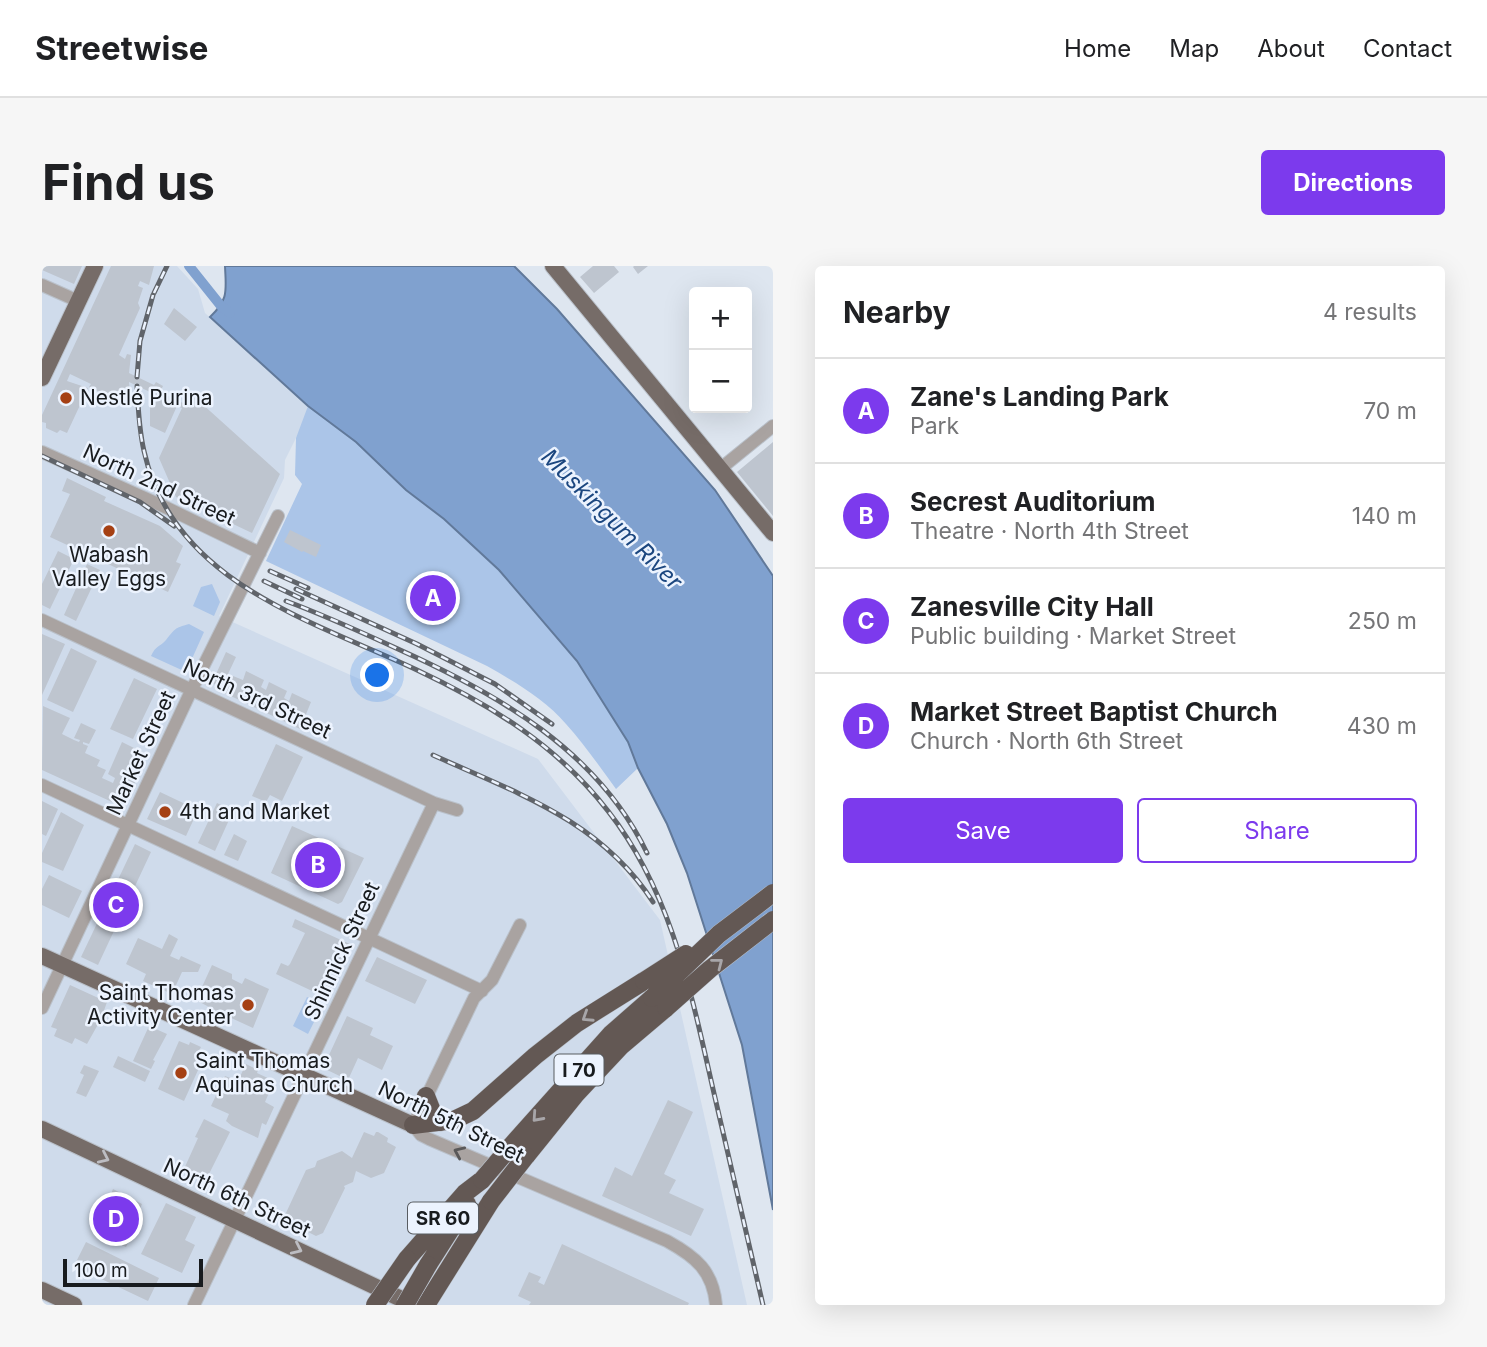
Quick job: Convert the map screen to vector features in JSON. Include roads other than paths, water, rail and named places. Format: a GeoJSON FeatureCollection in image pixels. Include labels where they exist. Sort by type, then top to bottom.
{"type":"FeatureCollection","features":[{"type":"Feature","properties":{"kind":"highway","name":"I 70"},"geometry":{"type":"LineString","coordinates":[[405,1305],[482,1180],[518,1151],[576,1094],[719,934],[773,893]]}},
{"type":"Feature","properties":{"kind":"highway","name":"I 70"},"geometry":{"type":"LineString","coordinates":[[659,1003],[710,969],[773,920]]}},
{"type":"Feature","properties":{"kind":"highway"},"geometry":{"type":"LineString","coordinates":[[413,1125],[454,1120],[473,1111],[535,1056],[578,1023],[719,934]]}},
{"type":"Feature","properties":{"kind":"highway"},"geometry":{"type":"LineString","coordinates":[[426,1096],[432,1111],[442,1122]]}},
{"type":"Feature","properties":{"kind":"highway","name":"I 70"},"geometry":{"type":"LineString","coordinates":[[426,1305],[491,1201],[518,1151]]}},
{"type":"Feature","properties":{"kind":"highway","name":"SR 60"},"geometry":{"type":"LineString","coordinates":[[374,1305],[407,1259],[465,1194],[482,1180]]}},
{"type":"Feature","properties":{"kind":"main road"},"geometry":{"type":"LineString","coordinates":[[42,378],[95,266]]}},
{"type":"Feature","properties":{"kind":"main road"},"geometry":{"type":"LineString","coordinates":[[553,266],[773,533]]}},
{"type":"Feature","properties":{"kind":"main road","name":"North 5th Street"},"geometry":{"type":"LineString","coordinates":[[42,956],[413,1125]]}},
{"type":"Feature","properties":{"kind":"main road","name":"North 6th Street"},"geometry":{"type":"LineString","coordinates":[[42,1129],[414,1305]]}},
{"type":"Feature","properties":{"kind":"main road"},"geometry":{"type":"LineString","coordinates":[[42,1290],[69,1304]]}},
{"type":"Feature","properties":{"kind":"street"},"geometry":{"type":"LineString","coordinates":[[42,285],[78,301]]}},
{"type":"Feature","properties":{"kind":"street"},"geometry":{"type":"LineString","coordinates":[[720,469],[773,425]]}},
{"type":"Feature","properties":{"kind":"street","name":"North 2nd Street"},"geometry":{"type":"LineString","coordinates":[[42,452],[260,553]]}},
{"type":"Feature","properties":{"kind":"street","name":"Market Street"},"geometry":{"type":"LineString","coordinates":[[42,1008],[191,691],[278,516]]}},
{"type":"Feature","properties":{"kind":"street","name":"North 3rd Street"},"geometry":{"type":"LineString","coordinates":[[42,620],[434,803],[457,810]]}},
{"type":"Feature","properties":{"kind":"street"},"geometry":{"type":"LineString","coordinates":[[42,785],[482,990]]}},
{"type":"Feature","properties":{"kind":"street","name":"Shinnick Street"},"geometry":{"type":"LineString","coordinates":[[194,1305],[434,803]]}},
{"type":"Feature","properties":{"kind":"street"},"geometry":{"type":"LineString","coordinates":[[413,1125],[474,998],[492,980],[520,925]]}},
{"type":"Feature","properties":{"kind":"street","name":"North 5th Street"},"geometry":{"type":"LineString","coordinates":[[413,1125],[421,1135],[690,1253],[700,1263],[713,1288],[716,1305]]}},
{"type":"Feature","properties":{"kind":"water"},"geometry":{"type":"Polygon","coordinates":[[[225,266],[514,266],[557,309],[715,490],[773,576],[773,1210],[742,1045],[687,873],[628,742],[577,661],[499,570],[444,519],[406,490],[356,442],[308,406],[210,317],[225,294],[225,266]]]}},
{"type":"Feature","properties":{"kind":"waterway","name":"Muskingum River"},"geometry":{"type":"LineString","coordinates":[[189,266],[221,306],[230,313]]}},
{"type":"Feature","properties":{"kind":"railway"},"geometry":{"type":"LineString","coordinates":[[154,293],[167,266]]}},
{"type":"Feature","properties":{"kind":"railway"},"geometry":{"type":"LineString","coordinates":[[137,377],[140,341],[153,295]]}},
{"type":"Feature","properties":{"kind":"railway"},"geometry":{"type":"LineString","coordinates":[[137,386],[142,443],[160,496],[184,534],[215,565],[292,614],[444,683],[522,729],[567,766],[608,811],[630,842],[663,909],[687,980],[763,1305]]}},
{"type":"Feature","properties":{"kind":"railway"},"geometry":{"type":"LineString","coordinates":[[42,456],[140,502],[174,526]]}},
{"type":"Feature","properties":{"kind":"railway"},"geometry":{"type":"LineString","coordinates":[[270,571],[308,588]]}},
{"type":"Feature","properties":{"kind":"railway"},"geometry":{"type":"LineString","coordinates":[[264,581],[302,599]]}},
{"type":"Feature","properties":{"kind":"railway"},"geometry":{"type":"LineString","coordinates":[[296,589],[417,644],[495,684],[552,724]]}},
{"type":"Feature","properties":{"kind":"railway"},"geometry":{"type":"LineString","coordinates":[[286,601],[435,667],[508,706],[573,755],[601,784],[626,817],[647,853]]}},
{"type":"Feature","properties":{"kind":"railway"},"geometry":{"type":"LineString","coordinates":[[433,755],[526,797],[583,830],[609,850],[653,902]]}},
{"type":"Feature","properties":{"kind":"place","name":"Nestlé Purina"},"geometry":{"type":"Point","coordinates":[66,398]}},
{"type":"Feature","properties":{"kind":"place","name":"Wabash Valley Eggs"},"geometry":{"type":"Point","coordinates":[109,531]}},
{"type":"Feature","properties":{"kind":"place","name":"Zane's Landing Park"},"geometry":{"type":"Point","coordinates":[433,598]}},
{"type":"Feature","properties":{"kind":"place","name":"4th and Market"},"geometry":{"type":"Point","coordinates":[165,812]}},
{"type":"Feature","properties":{"kind":"place","name":"Secrest Auditorium"},"geometry":{"type":"Point","coordinates":[318,865]}},
{"type":"Feature","properties":{"kind":"place","name":"Zanesville City Hall"},"geometry":{"type":"Point","coordinates":[116,905]}},
{"type":"Feature","properties":{"kind":"place","name":"Saint Thomas Activity Center"},"geometry":{"type":"Point","coordinates":[248,1005]}},
{"type":"Feature","properties":{"kind":"place","name":"Saint Thomas Aquinas Church"},"geometry":{"type":"Point","coordinates":[181,1073]}},
{"type":"Feature","properties":{"kind":"place","name":"Market Street Baptist Church"},"geometry":{"type":"Point","coordinates":[116,1219]}}]}
